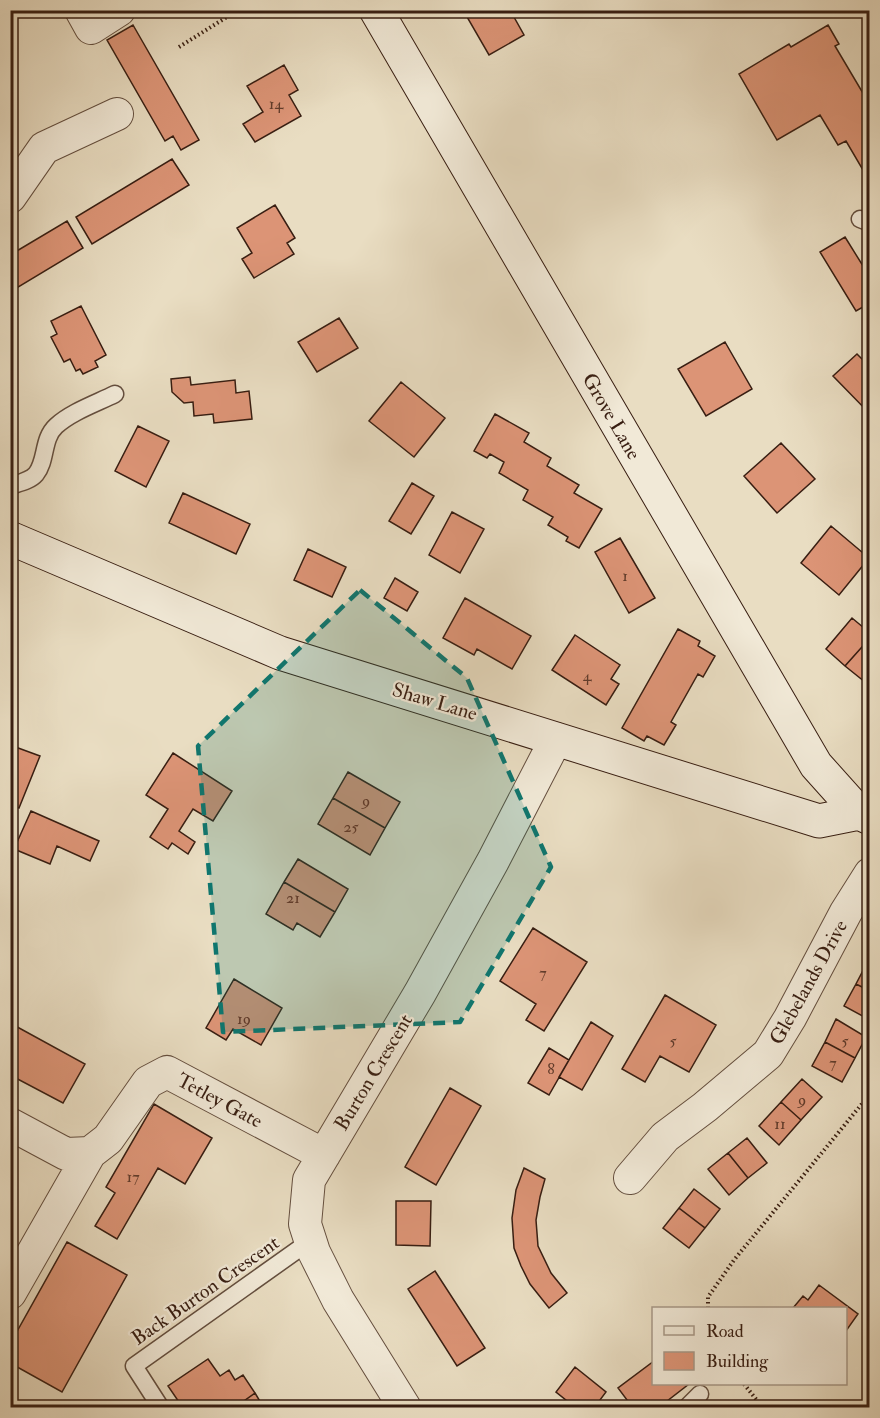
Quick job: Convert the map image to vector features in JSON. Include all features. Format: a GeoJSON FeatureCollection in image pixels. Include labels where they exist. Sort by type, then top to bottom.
{"type":"FeatureCollection","features":[{"type":"Feature","properties":{"kind":"main road","name":"Grove Lane"},"geometry":{"type":"LineString","coordinates":[[376,10],[816,765],[864,816]]}},
{"type":"Feature","properties":{"kind":"main road","name":"Shaw Lane"},"geometry":{"type":"LineString","coordinates":[[12,534],[280,653],[819,821],[864,816]]}},
{"type":"Feature","properties":{"kind":"street"},"geometry":{"type":"LineString","coordinates":[[81,10],[91,28],[119,10]]}},
{"type":"Feature","properties":{"kind":"street"},"geometry":{"type":"LineString","coordinates":[[10,197],[44,148],[117,114]]}},
{"type":"Feature","properties":{"kind":"street","name":"Burton Crescent"},"geometry":{"type":"LineString","coordinates":[[405,1407],[338,1300],[314,1252],[305,1224],[309,1180],[420,993],[493,861],[556,739]]}},
{"type":"Feature","properties":{"kind":"street","name":"Glebelands Drive"},"geometry":{"type":"LineString","coordinates":[[630,1178],[665,1137],[768,1054],[790,1018],[846,912],[870,874]]}},
{"type":"Feature","properties":{"kind":"street","name":"Tetley Gate"},"geometry":{"type":"LineString","coordinates":[[90,1153],[108,1139],[148,1082],[167,1072],[324,1155]]}},
{"type":"Feature","properties":{"kind":"street"},"geometry":{"type":"LineString","coordinates":[[10,1124],[66,1154],[90,1153]]}},
{"type":"Feature","properties":{"kind":"street"},"geometry":{"type":"LineString","coordinates":[[10,1293],[90,1153]]}},
{"type":"Feature","properties":{"kind":"lane"},"geometry":{"type":"LineString","coordinates":[[10,486],[26,481],[36,474],[46,441],[54,427],[68,417],[115,394]]}},
{"type":"Feature","properties":{"kind":"lane","name":"Back Burton Crescent"},"geometry":{"type":"LineString","coordinates":[[161,1407],[134,1366],[310,1241]]}},
{"type":"Feature","properties":{"kind":"lane"},"geometry":{"type":"LineString","coordinates":[[686,1407],[700,1394]]}},
{"type":"Feature","properties":{"kind":"path"},"geometry":{"type":"LineString","coordinates":[[179,47],[238,10]]}},
{"type":"Feature","properties":{"kind":"path"},"geometry":{"type":"LineString","coordinates":[[708,1307],[708,1297],[734,1260],[870,1094]]}},
{"type":"Feature","properties":{"kind":"path"},"geometry":{"type":"LineString","coordinates":[[746,1385],[763,1407]]}},
{"type":"Feature","properties":{"kind":"highlighted area"},"geometry":{"type":"Polygon","coordinates":[[[360,590],[467,678],[551,867],[460,1022],[223,1032],[198,746],[360,590]]]}},
{"type":"Feature","properties":{"kind":"building"},"geometry":{"type":"Polygon","coordinates":[[[463,10],[510,10],[524,35],[489,55],[463,10]]]}},
{"type":"Feature","properties":{"kind":"building"},"geometry":{"type":"Polygon","coordinates":[[[133,25],[199,140],[181,150],[173,136],[165,141],[107,40],[133,25]]]}},
{"type":"Feature","properties":{"kind":"building"},"geometry":{"type":"Polygon","coordinates":[[[828,25],[839,44],[835,46],[870,105],[870,182],[846,141],[838,145],[820,115],[777,140],[739,74],[789,44],[791,47],[828,25]]]}},
{"type":"Feature","properties":{"kind":"building"},"geometry":{"type":"Polygon","coordinates":[[[284,65],[298,90],[289,95],[301,116],[255,142],[243,124],[263,112],[247,86],[284,65]]]}},
{"type":"Feature","properties":{"kind":"building"},"geometry":{"type":"Polygon","coordinates":[[[172,159],[189,185],[92,244],[76,217],[172,159]]]}},
{"type":"Feature","properties":{"kind":"building"},"geometry":{"type":"Polygon","coordinates":[[[275,205],[295,238],[287,243],[294,254],[254,278],[242,259],[252,253],[237,228],[275,205]]]}},
{"type":"Feature","properties":{"kind":"building"},"geometry":{"type":"Polygon","coordinates":[[[67,221],[83,248],[10,292],[10,255],[67,221]]]}},
{"type":"Feature","properties":{"kind":"building"},"geometry":{"type":"Polygon","coordinates":[[[845,237],[863,266],[870,262],[870,303],[856,311],[820,252],[845,237]]]}},
{"type":"Feature","properties":{"kind":"building"},"geometry":{"type":"Polygon","coordinates":[[[81,306],[106,355],[95,361],[98,367],[83,374],[80,369],[76,371],[70,359],[64,362],[51,337],[57,334],[51,321],[81,306]]]}},
{"type":"Feature","properties":{"kind":"building"},"geometry":{"type":"Polygon","coordinates":[[[339,318],[358,348],[317,372],[298,342],[339,318]]]}},
{"type":"Feature","properties":{"kind":"building"},"geometry":{"type":"Polygon","coordinates":[[[725,342],[752,389],[706,416],[678,369],[725,342]]]}},
{"type":"Feature","properties":{"kind":"building"},"geometry":{"type":"Polygon","coordinates":[[[857,354],[870,367],[870,414],[833,376],[857,354]]]}},
{"type":"Feature","properties":{"kind":"building"},"geometry":{"type":"Polygon","coordinates":[[[190,377],[191,385],[235,380],[236,393],[249,391],[252,419],[214,423],[213,414],[194,416],[193,402],[184,403],[172,392],[171,379],[190,377]]]}},
{"type":"Feature","properties":{"kind":"building"},"geometry":{"type":"Polygon","coordinates":[[[401,382],[445,418],[414,457],[369,421],[401,382]]]}},
{"type":"Feature","properties":{"kind":"building"},"geometry":{"type":"Polygon","coordinates":[[[495,414],[529,433],[524,442],[551,458],[547,466],[579,485],[574,493],[602,509],[579,548],[566,541],[568,537],[548,525],[553,517],[523,500],[528,490],[499,473],[504,462],[490,454],[487,458],[474,451],[495,414]]]}},
{"type":"Feature","properties":{"kind":"building"},"geometry":{"type":"Polygon","coordinates":[[[138,426],[169,441],[146,487],[115,471],[138,426]]]}},
{"type":"Feature","properties":{"kind":"building"},"geometry":{"type":"Polygon","coordinates":[[[781,443],[815,479],[777,513],[744,476],[781,443]]]}},
{"type":"Feature","properties":{"kind":"building"},"geometry":{"type":"Polygon","coordinates":[[[412,483],[434,496],[411,534],[389,521],[412,483]]]}},
{"type":"Feature","properties":{"kind":"building"},"geometry":{"type":"Polygon","coordinates":[[[183,493],[250,524],[236,554],[169,523],[183,493]]]}},
{"type":"Feature","properties":{"kind":"building"},"geometry":{"type":"Polygon","coordinates":[[[452,512],[484,529],[460,573],[429,555],[452,512]]]}},
{"type":"Feature","properties":{"kind":"building"},"geometry":{"type":"Polygon","coordinates":[[[831,526],[869,558],[839,595],[801,563],[831,526]]]}},
{"type":"Feature","properties":{"kind":"building"},"geometry":{"type":"Polygon","coordinates":[[[620,538],[655,598],[629,613],[595,552],[620,538]]]}},
{"type":"Feature","properties":{"kind":"building"},"geometry":{"type":"Polygon","coordinates":[[[308,549],[346,567],[332,597],[294,580],[308,549]]]}},
{"type":"Feature","properties":{"kind":"building"},"geometry":{"type":"Polygon","coordinates":[[[395,578],[418,592],[407,611],[384,598],[395,578]]]}},
{"type":"Feature","properties":{"kind":"building"},"geometry":{"type":"Polygon","coordinates":[[[465,598],[531,636],[512,669],[477,649],[474,655],[443,638],[465,598]]]}},
{"type":"Feature","properties":{"kind":"building"},"geometry":{"type":"Polygon","coordinates":[[[852,618],[870,633],[870,638],[845,666],[826,649],[852,618]]]}},
{"type":"Feature","properties":{"kind":"building"},"geometry":{"type":"Polygon","coordinates":[[[678,629],[700,641],[698,646],[715,656],[703,677],[698,674],[671,722],[676,725],[664,745],[647,736],[644,741],[622,728],[678,629]]]}},
{"type":"Feature","properties":{"kind":"building"},"geometry":{"type":"Polygon","coordinates":[[[575,635],[620,665],[611,679],[619,684],[606,705],[552,670],[575,635]]]}},
{"type":"Feature","properties":{"kind":"building"},"geometry":{"type":"Polygon","coordinates":[[[870,638],[870,677],[865,682],[845,666],[870,638]]]}},
{"type":"Feature","properties":{"kind":"building"},"geometry":{"type":"Polygon","coordinates":[[[10,745],[40,756],[19,808],[10,804],[10,745]]]}},
{"type":"Feature","properties":{"kind":"building"},"geometry":{"type":"Polygon","coordinates":[[[173,753],[232,791],[213,821],[193,809],[179,831],[195,842],[188,854],[172,843],[168,849],[150,837],[168,809],[146,795],[173,753]]]}},
{"type":"Feature","properties":{"kind":"building"},"geometry":{"type":"Polygon","coordinates":[[[348,772],[400,802],[385,828],[333,798],[348,772]]]}},
{"type":"Feature","properties":{"kind":"building"},"geometry":{"type":"Polygon","coordinates":[[[333,798],[385,828],[370,855],[318,824],[333,798]]]}},
{"type":"Feature","properties":{"kind":"building"},"geometry":{"type":"Polygon","coordinates":[[[31,811],[99,841],[90,861],[57,846],[50,864],[14,849],[31,811]]]}},
{"type":"Feature","properties":{"kind":"building"},"geometry":{"type":"Polygon","coordinates":[[[298,859],[348,889],[335,912],[284,882],[298,859]]]}},
{"type":"Feature","properties":{"kind":"building"},"geometry":{"type":"Polygon","coordinates":[[[284,882],[335,912],[320,937],[297,923],[293,930],[266,914],[284,882]]]}},
{"type":"Feature","properties":{"kind":"building"},"geometry":{"type":"Polygon","coordinates":[[[533,928],[587,962],[544,1031],[526,1020],[536,1004],[500,981],[533,928]]]}},
{"type":"Feature","properties":{"kind":"building"},"geometry":{"type":"Polygon","coordinates":[[[867,963],[870,964],[870,991],[856,984],[867,963]]]}},
{"type":"Feature","properties":{"kind":"building"},"geometry":{"type":"Polygon","coordinates":[[[234,979],[282,1008],[261,1045],[233,1029],[226,1040],[206,1028],[234,979]]]}},
{"type":"Feature","properties":{"kind":"building"},"geometry":{"type":"Polygon","coordinates":[[[856,984],[870,991],[870,1020],[844,1006],[856,984]]]}},
{"type":"Feature","properties":{"kind":"building"},"geometry":{"type":"Polygon","coordinates":[[[665,995],[716,1025],[689,1072],[660,1056],[645,1082],[622,1069],[665,995]]]}},
{"type":"Feature","properties":{"kind":"building"},"geometry":{"type":"Polygon","coordinates":[[[836,1019],[866,1037],[855,1058],[825,1042],[836,1019]]]}},
{"type":"Feature","properties":{"kind":"building"},"geometry":{"type":"Polygon","coordinates":[[[591,1022],[613,1036],[582,1090],[559,1077],[591,1022]]]}},
{"type":"Feature","properties":{"kind":"building"},"geometry":{"type":"Polygon","coordinates":[[[10,1023],[85,1064],[63,1103],[10,1075],[10,1023]]]}},
{"type":"Feature","properties":{"kind":"building"},"geometry":{"type":"Polygon","coordinates":[[[825,1042],[855,1058],[842,1082],[812,1066],[825,1042]]]}},
{"type":"Feature","properties":{"kind":"building"},"geometry":{"type":"Polygon","coordinates":[[[549,1048],[569,1060],[549,1095],[528,1083],[549,1048]]]}},
{"type":"Feature","properties":{"kind":"building"},"geometry":{"type":"Polygon","coordinates":[[[802,1079],[822,1097],[801,1120],[781,1102],[802,1079]]]}},
{"type":"Feature","properties":{"kind":"building"},"geometry":{"type":"Polygon","coordinates":[[[450,1088],[481,1106],[436,1185],[405,1167],[450,1088]]]}},
{"type":"Feature","properties":{"kind":"building"},"geometry":{"type":"Polygon","coordinates":[[[781,1102],[801,1120],[779,1145],[759,1126],[781,1102]]]}},
{"type":"Feature","properties":{"kind":"building"},"geometry":{"type":"Polygon","coordinates":[[[154,1104],[212,1138],[185,1184],[158,1168],[117,1239],[95,1226],[115,1193],[106,1187],[154,1104]]]}},
{"type":"Feature","properties":{"kind":"building"},"geometry":{"type":"Polygon","coordinates":[[[747,1138],[767,1163],[748,1178],[728,1153],[747,1138]]]}},
{"type":"Feature","properties":{"kind":"building"},"geometry":{"type":"Polygon","coordinates":[[[728,1153],[748,1178],[729,1195],[708,1169],[728,1153]]]}},
{"type":"Feature","properties":{"kind":"building"},"geometry":{"type":"Polygon","coordinates":[[[524,1168],[545,1179],[536,1220],[538,1246],[551,1273],[567,1293],[549,1308],[530,1284],[514,1248],[512,1218],[516,1190],[524,1168]]]}},
{"type":"Feature","properties":{"kind":"building"},"geometry":{"type":"Polygon","coordinates":[[[694,1189],[720,1209],[705,1228],[679,1208],[694,1189]]]}},
{"type":"Feature","properties":{"kind":"building"},"geometry":{"type":"Polygon","coordinates":[[[396,1201],[431,1201],[430,1246],[396,1245],[396,1201]]]}},
{"type":"Feature","properties":{"kind":"building"},"geometry":{"type":"Polygon","coordinates":[[[679,1208],[705,1228],[689,1248],[663,1228],[679,1208]]]}},
{"type":"Feature","properties":{"kind":"building"},"geometry":{"type":"Polygon","coordinates":[[[67,1242],[127,1275],[62,1392],[10,1363],[10,1344],[67,1242]]]}},
{"type":"Feature","properties":{"kind":"building"},"geometry":{"type":"Polygon","coordinates":[[[435,1271],[485,1348],[457,1366],[408,1289],[435,1271]]]}},
{"type":"Feature","properties":{"kind":"building"},"geometry":{"type":"Polygon","coordinates":[[[819,1285],[858,1314],[847,1330],[847,1307],[794,1307],[803,1296],[808,1300],[819,1285]]]}},
{"type":"Feature","properties":{"kind":"building"},"geometry":{"type":"Polygon","coordinates":[[[208,1359],[220,1376],[229,1370],[235,1380],[243,1375],[255,1393],[234,1408],[183,1408],[168,1386],[208,1359]]]}},
{"type":"Feature","properties":{"kind":"building"},"geometry":{"type":"Polygon","coordinates":[[[652,1362],[652,1385],[688,1385],[658,1408],[633,1408],[618,1388],[652,1362]]]}},
{"type":"Feature","properties":{"kind":"building"},"geometry":{"type":"Polygon","coordinates":[[[575,1367],[606,1392],[594,1408],[576,1408],[556,1392],[575,1367]]]}},
{"type":"Feature","properties":{"kind":"building"},"geometry":{"type":"Polygon","coordinates":[[[255,1393],[264,1408],[234,1408],[255,1393]]]}}]}
